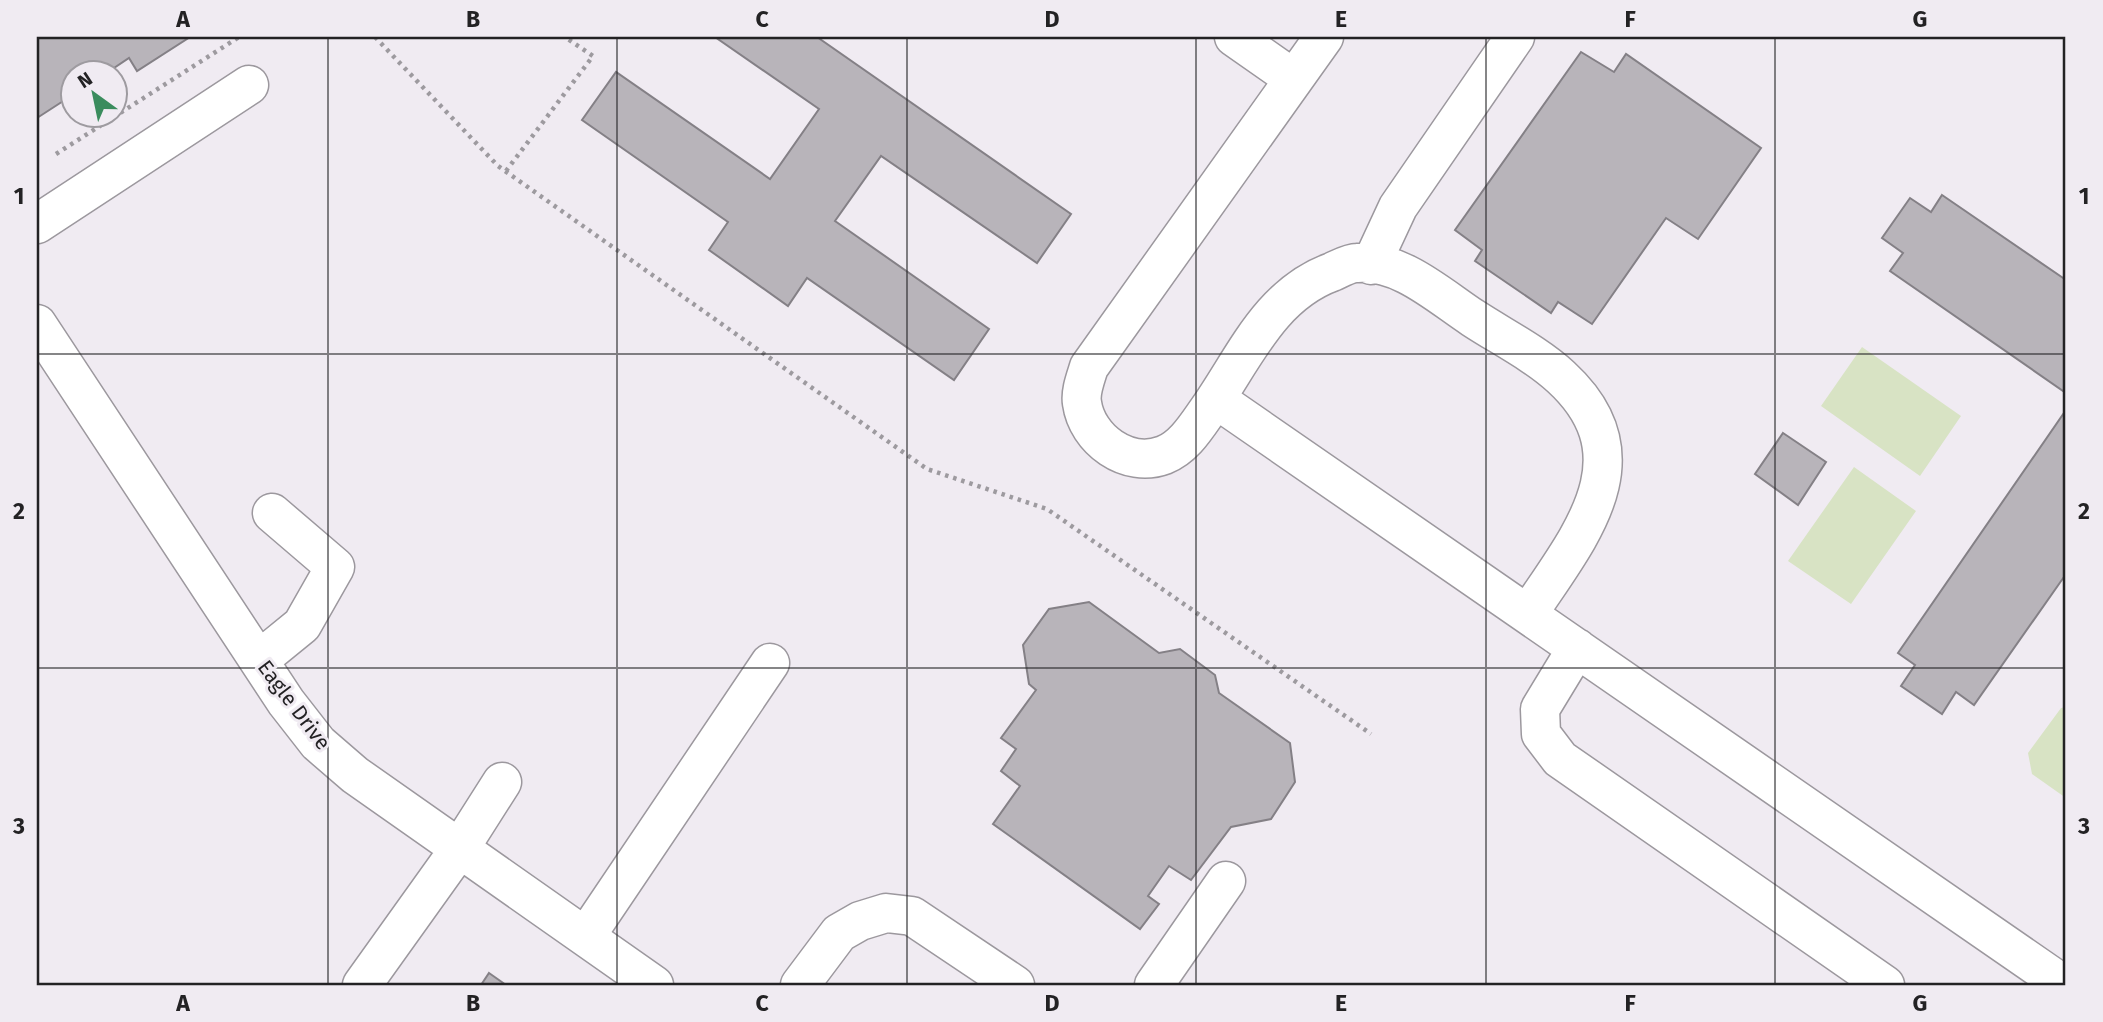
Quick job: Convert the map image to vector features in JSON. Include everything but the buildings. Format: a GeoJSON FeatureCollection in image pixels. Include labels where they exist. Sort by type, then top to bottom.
{"type":"FeatureCollection","features":[{"type":"Feature","properties":{"kind":"street"},"geometry":{"type":"LineString","coordinates":[[1234,37],[1294,79]]}},
{"type":"Feature","properties":{"kind":"street"},"geometry":{"type":"LineString","coordinates":[[1324,37],[1089,367],[1081,400],[1087,423],[1103,443],[1131,457],[1163,455],[1189,438],[1276,307],[1314,278],[1355,263],[1397,267],[1560,376],[1586,404],[1601,439],[1601,482],[1590,520],[1528,614]]}},
{"type":"Feature","properties":{"kind":"street"},"geometry":{"type":"LineString","coordinates":[[1371,265],[1398,207],[1515,37]]}},
{"type":"Feature","properties":{"kind":"street"},"geometry":{"type":"LineString","coordinates":[[37,224],[249,85]]}},
{"type":"Feature","properties":{"kind":"street","name":"Eagle Drive"},"geometry":{"type":"LineString","coordinates":[[37,324],[259,660],[318,743],[355,775],[654,985]]}},
{"type":"Feature","properties":{"kind":"street"},"geometry":{"type":"LineString","coordinates":[[1216,399],[1577,648],[2017,972],[2064,985]]}},
{"type":"Feature","properties":{"kind":"street"},"geometry":{"type":"LineString","coordinates":[[259,660],[302,625],[335,567],[272,513]]}},
{"type":"Feature","properties":{"kind":"street"},"geometry":{"type":"LineString","coordinates":[[1577,648],[1540,709],[1541,734],[1560,759],[1885,985]]}},
{"type":"Feature","properties":{"kind":"street"},"geometry":{"type":"LineString","coordinates":[[586,936],[771,663]]}},
{"type":"Feature","properties":{"kind":"street"},"geometry":{"type":"LineString","coordinates":[[362,985],[460,848],[502,782]]}},
{"type":"Feature","properties":{"kind":"street"},"geometry":{"type":"LineString","coordinates":[[1154,985],[1226,881]]}},
{"type":"Feature","properties":{"kind":"street"},"geometry":{"type":"LineString","coordinates":[[800,985],[839,933],[860,921],[886,913],[912,916],[1015,985]]}},
{"type":"Feature","properties":{"kind":"path"},"geometry":{"type":"LineString","coordinates":[[56,154],[239,37]]}},
{"type":"Feature","properties":{"kind":"path"},"geometry":{"type":"LineString","coordinates":[[375,37],[506,171],[928,469],[1047,509],[1371,734]]}},
{"type":"Feature","properties":{"kind":"path"},"geometry":{"type":"LineString","coordinates":[[506,171],[593,56],[565,37]]}},
{"type":"Feature","properties":{"kind":"green space"},"geometry":{"type":"Polygon","coordinates":[[[1862,347],[1961,416],[1920,476],[1821,406],[1862,347]]]}},
{"type":"Feature","properties":{"kind":"green space"},"geometry":{"type":"Polygon","coordinates":[[[1854,467],[1916,511],[1851,604],[1788,561],[1854,467]]]}},
{"type":"Feature","properties":{"kind":"green space"},"geometry":{"type":"Polygon","coordinates":[[[2066,707],[2066,798],[2032,774],[2028,753],[2061,708],[2066,707]]]}}]}
